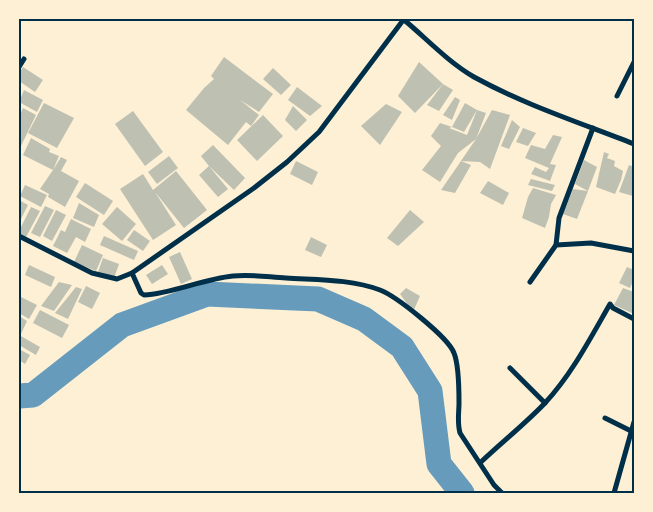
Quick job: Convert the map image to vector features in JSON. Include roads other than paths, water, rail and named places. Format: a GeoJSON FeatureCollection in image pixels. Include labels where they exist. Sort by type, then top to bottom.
{"type":"FeatureCollection","features":[{"type":"Feature","properties":{"kind":"street"},"geometry":{"type":"LineString","coordinates":[[19,236],[92,273],[118,279],[132,272],[254,188],[287,162],[319,132],[403,19],[458,66],[474,77],[526,102],[634,144]]}},
{"type":"Feature","properties":{"kind":"street"},"geometry":{"type":"LineString","coordinates":[[19,67],[24,60]]}},
{"type":"Feature","properties":{"kind":"street"},"geometry":{"type":"LineString","coordinates":[[617,96],[634,62]]}},
{"type":"Feature","properties":{"kind":"street"},"geometry":{"type":"LineString","coordinates":[[530,282],[556,245],[559,218],[593,128]]}},
{"type":"Feature","properties":{"kind":"street"},"geometry":{"type":"LineString","coordinates":[[556,245],[591,243],[634,251]]}},
{"type":"Feature","properties":{"kind":"street"},"geometry":{"type":"LineString","coordinates":[[132,272],[141,293],[144,295],[164,292],[209,279],[253,275],[349,283],[387,293],[432,326],[454,351],[460,433],[466,444],[481,462],[494,485],[502,493]]}},
{"type":"Feature","properties":{"kind":"street"},"geometry":{"type":"LineString","coordinates":[[481,462],[545,403],[576,361],[610,304],[613,308],[634,319]]}},
{"type":"Feature","properties":{"kind":"street"},"geometry":{"type":"LineString","coordinates":[[510,368],[545,403]]}},
{"type":"Feature","properties":{"kind":"street"},"geometry":{"type":"LineString","coordinates":[[605,418],[631,431]]}},
{"type":"Feature","properties":{"kind":"street"},"geometry":{"type":"LineString","coordinates":[[614,493],[634,422]]}},
{"type":"Feature","properties":{"kind":"waterway"},"geometry":{"type":"LineString","coordinates":[[19,396],[33,395],[122,325],[207,294],[318,299],[364,319],[402,347],[430,391],[439,464],[462,493]]}}]}
